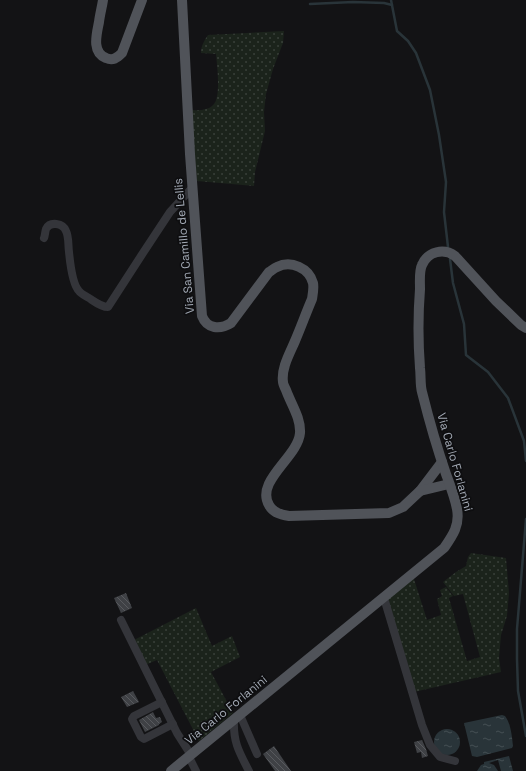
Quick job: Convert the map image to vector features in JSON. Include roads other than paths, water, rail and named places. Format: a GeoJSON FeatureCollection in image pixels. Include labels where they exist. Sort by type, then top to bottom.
{"type":"FeatureCollection","features":[{"type":"Feature","properties":{"kind":"main road"},"geometry":{"type":"LineString","coordinates":[[103,0],[96,39],[97,47],[99,54],[112,60],[122,53],[142,0]]}},
{"type":"Feature","properties":{"kind":"main road","name":"Via San Camillo de Lellis"},"geometry":{"type":"LineString","coordinates":[[182,0],[192,188],[202,316],[204,322],[216,327],[222,327],[231,323],[269,272],[277,267],[286,264],[298,266],[309,274],[313,282],[314,292],[312,299],[284,368],[283,382],[299,420],[299,437],[293,450],[267,488],[266,495],[268,505],[277,513],[289,516],[389,513],[403,507],[420,491],[442,462]]}},
{"type":"Feature","properties":{"kind":"main road","name":"Via Carlo Forlanini"},"geometry":{"type":"LineString","coordinates":[[171,771],[444,548],[455,534],[458,522],[458,509],[442,462],[421,384],[418,348],[421,267],[426,259],[435,252],[440,251],[451,253],[496,301],[526,328]]}},
{"type":"Feature","properties":{"kind":"main road","name":"Via San Camillo de Lellis"},"geometry":{"type":"LineString","coordinates":[[420,491],[449,484]]}},
{"type":"Feature","properties":{"kind":"lane"},"geometry":{"type":"LineString","coordinates":[[44,238],[45,230],[52,224],[62,226],[66,230],[74,283],[83,294],[103,307],[108,307],[170,212],[192,188]]}},
{"type":"Feature","properties":{"kind":"lane"},"geometry":{"type":"LineString","coordinates":[[384,598],[422,725],[430,745],[440,757],[455,761]]}},
{"type":"Feature","properties":{"kind":"lane"},"geometry":{"type":"LineString","coordinates":[[121,620],[190,756],[196,771]]}},
{"type":"Feature","properties":{"kind":"lane"},"geometry":{"type":"LineString","coordinates":[[162,702],[134,716],[132,719],[141,737],[144,739],[173,724]]}},
{"type":"Feature","properties":{"kind":"lane"},"geometry":{"type":"LineString","coordinates":[[237,717],[257,754]]}},
{"type":"Feature","properties":{"kind":"lane"},"geometry":{"type":"LineString","coordinates":[[237,717],[233,730],[237,748],[249,771]]}},
{"type":"Feature","properties":{"kind":"water"},"geometry":{"type":"Polygon","coordinates":[[[502,715],[507,719],[510,727],[512,735],[512,748],[477,757],[472,756],[464,723],[502,715]]]}},
{"type":"Feature","properties":{"kind":"water"},"geometry":{"type":"Polygon","coordinates":[[[447,729],[456,733],[460,742],[456,751],[447,755],[438,751],[434,742],[438,733],[447,729]]]}},
{"type":"Feature","properties":{"kind":"water"},"geometry":{"type":"Polygon","coordinates":[[[509,756],[513,771],[501,771],[498,760],[489,763],[494,765],[498,771],[477,771],[481,765],[484,764],[484,762],[509,756]]]}},
{"type":"Feature","properties":{"kind":"waterway"},"geometry":{"type":"LineString","coordinates":[[391,0],[397,31],[408,41],[416,53],[430,90],[446,182],[444,212],[448,247]]}},
{"type":"Feature","properties":{"kind":"waterway"},"geometry":{"type":"LineString","coordinates":[[310,4],[353,2],[384,3],[392,5]]}},
{"type":"Feature","properties":{"kind":"waterway"},"geometry":{"type":"LineString","coordinates":[[450,259],[453,283],[464,324],[466,355],[488,372],[508,398],[524,441],[526,461]]}},
{"type":"Feature","properties":{"kind":"waterway"},"geometry":{"type":"LineString","coordinates":[[526,519],[517,629],[518,691],[526,736]]}}]}
